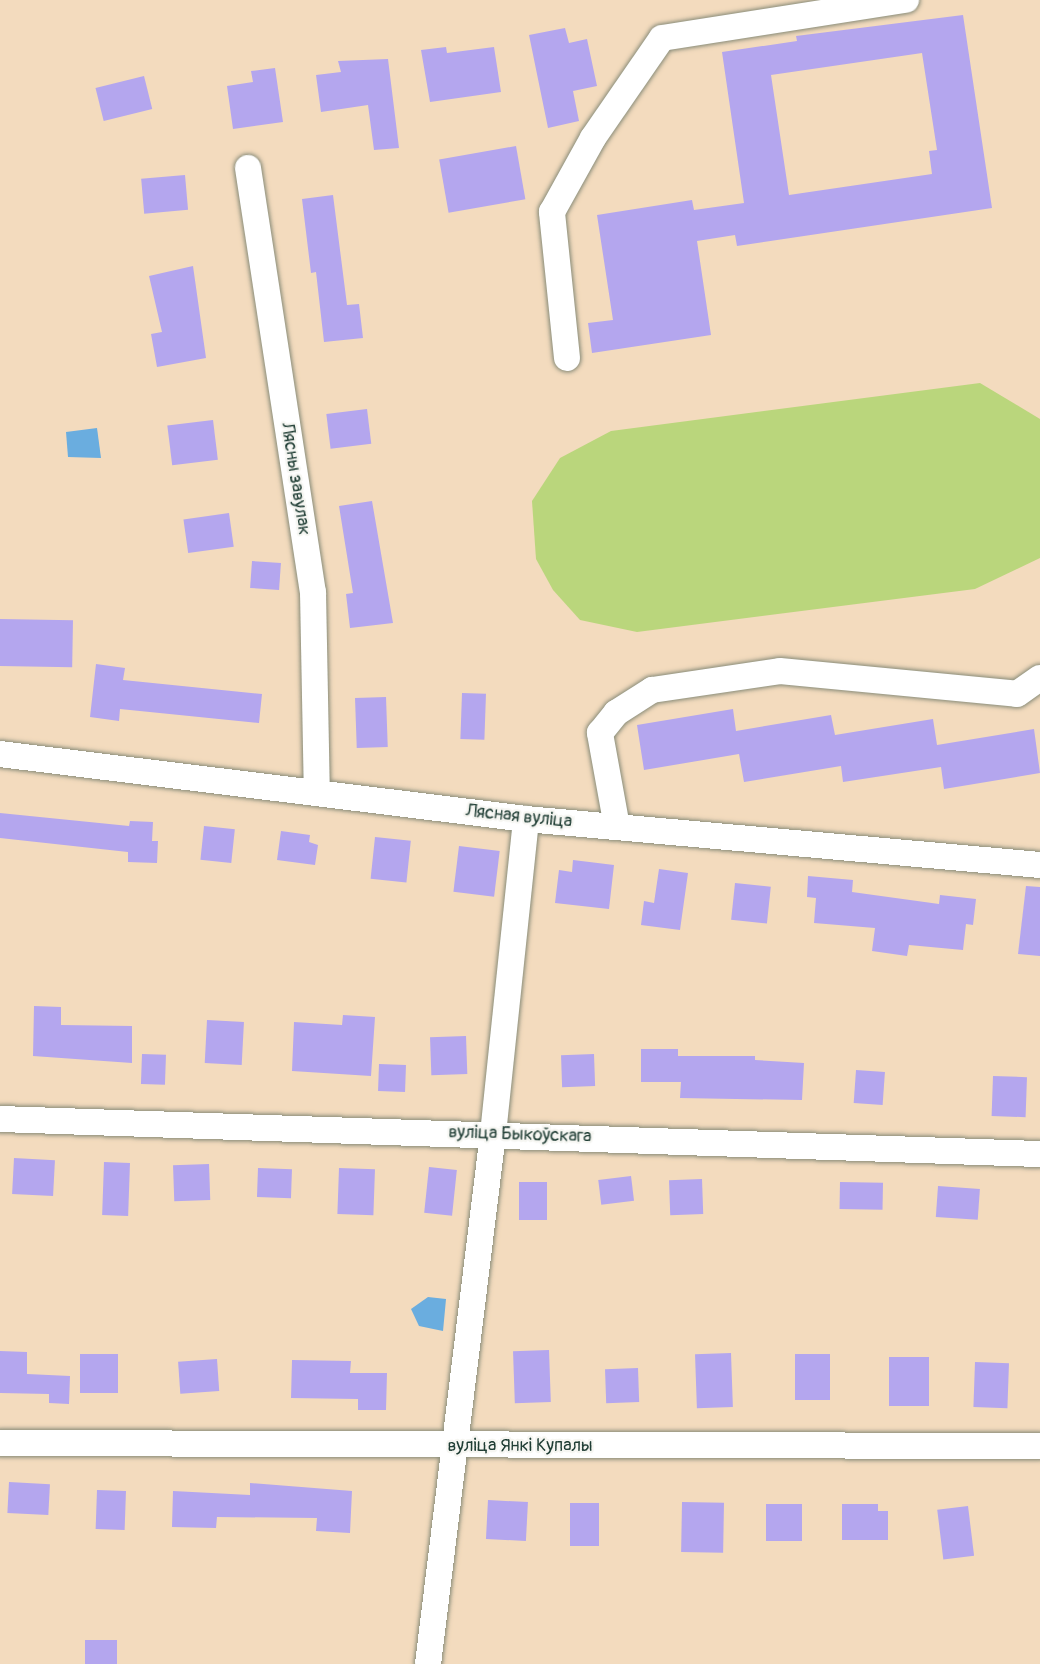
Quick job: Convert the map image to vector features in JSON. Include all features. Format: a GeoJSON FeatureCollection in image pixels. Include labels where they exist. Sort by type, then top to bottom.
{"type":"FeatureCollection","features":[{"type":"Feature","properties":{"kind":"street"},"geometry":{"type":"LineString","coordinates":[[567,358],[552,212],[593,138],[662,38],[906,0]]}},
{"type":"Feature","properties":{"kind":"street","name":"Лясны завулак"},"geometry":{"type":"LineString","coordinates":[[248,168],[313,592],[317,792]]}},
{"type":"Feature","properties":{"kind":"street"},"geometry":{"type":"LineString","coordinates":[[617,827],[600,734],[616,713],[652,690],[780,671],[1017,693],[1040,678]]}},
{"type":"Feature","properties":{"kind":"street","name":"Лясная вуліца"},"geometry":{"type":"LineString","coordinates":[[0,754],[526,819],[1040,865]]}},
{"type":"Feature","properties":{"kind":"street"},"geometry":{"type":"LineString","coordinates":[[428,1664],[493,1134],[526,819]]}},
{"type":"Feature","properties":{"kind":"street","name":"вуліца Быкоўскага"},"geometry":{"type":"LineString","coordinates":[[0,1119],[1040,1154]]}},
{"type":"Feature","properties":{"kind":"street","name":"вуліца Янкі Купалы"},"geometry":{"type":"LineString","coordinates":[[0,1443],[1040,1446]]}},
{"type":"Feature","properties":{"kind":"green space"},"geometry":{"type":"Polygon","coordinates":[[[980,383],[1040,419],[1040,558],[975,589],[637,632],[580,620],[553,590],[536,559],[532,501],[560,458],[611,431],[980,383]]]}},
{"type":"Feature","properties":{"kind":"water"},"geometry":{"type":"Polygon","coordinates":[[[97,428],[101,458],[68,457],[66,432],[97,428]]]}},
{"type":"Feature","properties":{"kind":"water"},"geometry":{"type":"Polygon","coordinates":[[[428,1297],[446,1299],[443,1331],[419,1326],[411,1309],[428,1297]]]}},
{"type":"Feature","properties":{"kind":"building"},"geometry":{"type":"Polygon","coordinates":[[[963,15],[992,208],[737,246],[735,235],[697,241],[711,335],[592,353],[588,323],[613,320],[597,215],[692,200],[694,210],[744,203],[722,52],[797,41],[796,36],[963,15]],[[922,53],[771,75],[789,195],[932,174],[929,151],[937,150],[922,53]]]}},
{"type":"Feature","properties":{"kind":"building"},"geometry":{"type":"Polygon","coordinates":[[[565,28],[569,43],[587,39],[597,86],[573,91],[579,121],[548,128],[529,35],[565,28]]]}},
{"type":"Feature","properties":{"kind":"building"},"geometry":{"type":"Polygon","coordinates":[[[446,47],[447,53],[494,47],[501,92],[430,102],[421,50],[446,47]]]}},
{"type":"Feature","properties":{"kind":"building"},"geometry":{"type":"Polygon","coordinates":[[[388,59],[399,148],[374,150],[368,105],[321,112],[316,75],[341,72],[338,61],[388,59]]]}},
{"type":"Feature","properties":{"kind":"building"},"geometry":{"type":"Polygon","coordinates":[[[275,68],[283,122],[233,129],[227,86],[253,82],[251,71],[275,68]]]}},
{"type":"Feature","properties":{"kind":"building"},"geometry":{"type":"Polygon","coordinates":[[[144,76],[152,109],[104,121],[95,88],[144,76]]]}},
{"type":"Feature","properties":{"kind":"building"},"geometry":{"type":"Polygon","coordinates":[[[516,146],[525,199],[449,213],[439,160],[516,146]]]}},
{"type":"Feature","properties":{"kind":"building"},"geometry":{"type":"Polygon","coordinates":[[[185,175],[188,210],[144,214],[141,179],[185,175]]]}},
{"type":"Feature","properties":{"kind":"building"},"geometry":{"type":"Polygon","coordinates":[[[333,195],[347,305],[359,304],[363,338],[324,342],[316,272],[311,273],[302,199],[333,195]]]}},
{"type":"Feature","properties":{"kind":"building"},"geometry":{"type":"Polygon","coordinates":[[[193,266],[206,358],[157,367],[151,334],[162,332],[149,276],[193,266]]]}},
{"type":"Feature","properties":{"kind":"building"},"geometry":{"type":"Polygon","coordinates":[[[367,409],[371,444],[331,449],[326,414],[367,409]]]}},
{"type":"Feature","properties":{"kind":"building"},"geometry":{"type":"Polygon","coordinates":[[[213,420],[218,460],[172,465],[167,426],[213,420]]]}},
{"type":"Feature","properties":{"kind":"building"},"geometry":{"type":"Polygon","coordinates":[[[372,501],[393,623],[350,628],[346,594],[353,593],[339,506],[372,501]]]}},
{"type":"Feature","properties":{"kind":"building"},"geometry":{"type":"Polygon","coordinates":[[[229,513],[234,547],[188,553],[183,519],[229,513]]]}},
{"type":"Feature","properties":{"kind":"building"},"geometry":{"type":"Polygon","coordinates":[[[252,561],[281,563],[279,590],[250,588],[252,561]]]}},
{"type":"Feature","properties":{"kind":"building"},"geometry":{"type":"Polygon","coordinates":[[[0,619],[73,620],[72,667],[0,666],[0,619]]]}},
{"type":"Feature","properties":{"kind":"building"},"geometry":{"type":"Polygon","coordinates":[[[96,664],[125,668],[123,680],[262,694],[259,723],[120,709],[119,721],[90,717],[96,664]]]}},
{"type":"Feature","properties":{"kind":"building"},"geometry":{"type":"Polygon","coordinates":[[[462,693],[486,694],[484,740],[460,739],[462,693]]]}},
{"type":"Feature","properties":{"kind":"building"},"geometry":{"type":"Polygon","coordinates":[[[386,697],[388,747],[357,748],[355,698],[386,697]]]}},
{"type":"Feature","properties":{"kind":"building"},"geometry":{"type":"Polygon","coordinates":[[[733,709],[736,731],[831,715],[835,735],[933,719],[937,745],[1034,729],[1040,773],[944,789],[941,767],[843,782],[841,766],[744,782],[739,754],[644,770],[637,725],[733,709]]]}},
{"type":"Feature","properties":{"kind":"building"},"geometry":{"type":"Polygon","coordinates":[[[0,813],[129,826],[130,821],[153,822],[152,841],[158,841],[157,863],[128,862],[128,852],[0,838],[0,813]]]}},
{"type":"Feature","properties":{"kind":"building"},"geometry":{"type":"Polygon","coordinates":[[[204,826],[235,829],[231,863],[200,860],[204,826]]]}},
{"type":"Feature","properties":{"kind":"building"},"geometry":{"type":"Polygon","coordinates":[[[281,831],[310,835],[309,842],[318,845],[315,865],[277,860],[281,831]]]}},
{"type":"Feature","properties":{"kind":"building"},"geometry":{"type":"Polygon","coordinates":[[[375,837],[411,841],[406,883],[371,879],[375,837]]]}},
{"type":"Feature","properties":{"kind":"building"},"geometry":{"type":"Polygon","coordinates":[[[459,846],[500,851],[494,897],[453,892],[459,846]]]}},
{"type":"Feature","properties":{"kind":"building"},"geometry":{"type":"Polygon","coordinates":[[[573,860],[614,865],[609,909],[555,903],[559,870],[572,872],[573,860]]]}},
{"type":"Feature","properties":{"kind":"building"},"geometry":{"type":"Polygon","coordinates":[[[659,869],[688,873],[680,930],[641,925],[644,901],[654,903],[659,869]]]}},
{"type":"Feature","properties":{"kind":"building"},"geometry":{"type":"Polygon","coordinates":[[[808,876],[853,880],[852,892],[939,904],[940,895],[976,899],[973,925],[966,924],[963,950],[909,945],[907,956],[872,951],[875,928],[814,923],[816,898],[807,897],[808,876]]]}},
{"type":"Feature","properties":{"kind":"building"},"geometry":{"type":"Polygon","coordinates":[[[735,883],[771,887],[767,924],[731,920],[735,883]]]}},
{"type":"Feature","properties":{"kind":"building"},"geometry":{"type":"Polygon","coordinates":[[[1026,886],[1040,887],[1040,956],[1018,954],[1026,886]]]}},
{"type":"Feature","properties":{"kind":"building"},"geometry":{"type":"Polygon","coordinates":[[[34,1006],[61,1007],[61,1025],[132,1026],[132,1063],[33,1056],[34,1006]]]}},
{"type":"Feature","properties":{"kind":"building"},"geometry":{"type":"Polygon","coordinates":[[[343,1015],[375,1017],[371,1076],[292,1071],[294,1022],[342,1025],[343,1015]]]}},
{"type":"Feature","properties":{"kind":"building"},"geometry":{"type":"Polygon","coordinates":[[[207,1020],[244,1022],[242,1065],[205,1063],[207,1020]]]}},
{"type":"Feature","properties":{"kind":"building"},"geometry":{"type":"Polygon","coordinates":[[[466,1036],[467,1074],[431,1075],[430,1037],[466,1036]]]}},
{"type":"Feature","properties":{"kind":"building"},"geometry":{"type":"Polygon","coordinates":[[[641,1049],[678,1049],[678,1056],[755,1056],[755,1060],[804,1063],[802,1100],[680,1098],[681,1082],[641,1082],[641,1049]]]}},
{"type":"Feature","properties":{"kind":"building"},"geometry":{"type":"Polygon","coordinates":[[[142,1054],[166,1055],[165,1085],[141,1084],[142,1054]]]}},
{"type":"Feature","properties":{"kind":"building"},"geometry":{"type":"Polygon","coordinates":[[[594,1054],[595,1086],[562,1087],[561,1055],[594,1054]]]}},
{"type":"Feature","properties":{"kind":"building"},"geometry":{"type":"Polygon","coordinates":[[[379,1064],[406,1065],[405,1092],[378,1091],[379,1064]]]}},
{"type":"Feature","properties":{"kind":"building"},"geometry":{"type":"Polygon","coordinates":[[[856,1070],[885,1072],[883,1105],[854,1103],[856,1070]]]}},
{"type":"Feature","properties":{"kind":"building"},"geometry":{"type":"Polygon","coordinates":[[[993,1076],[1027,1077],[1026,1117],[992,1116],[993,1076]]]}},
{"type":"Feature","properties":{"kind":"building"},"geometry":{"type":"Polygon","coordinates":[[[14,1158],[55,1160],[53,1196],[12,1194],[14,1158]]]}},
{"type":"Feature","properties":{"kind":"building"},"geometry":{"type":"Polygon","coordinates":[[[104,1162],[130,1163],[128,1216],[102,1215],[104,1162]]]}},
{"type":"Feature","properties":{"kind":"building"},"geometry":{"type":"Polygon","coordinates":[[[209,1164],[210,1200],[174,1201],[173,1165],[209,1164]]]}},
{"type":"Feature","properties":{"kind":"building"},"geometry":{"type":"Polygon","coordinates":[[[429,1167],[457,1170],[452,1216],[424,1213],[429,1167]]]}},
{"type":"Feature","properties":{"kind":"building"},"geometry":{"type":"Polygon","coordinates":[[[258,1168],[292,1169],[291,1198],[257,1197],[258,1168]]]}},
{"type":"Feature","properties":{"kind":"building"},"geometry":{"type":"Polygon","coordinates":[[[339,1168],[375,1169],[373,1215],[337,1214],[339,1168]]]}},
{"type":"Feature","properties":{"kind":"building"},"geometry":{"type":"Polygon","coordinates":[[[631,1176],[634,1201],[601,1205],[598,1180],[631,1176]]]}},
{"type":"Feature","properties":{"kind":"building"},"geometry":{"type":"Polygon","coordinates":[[[702,1179],[703,1214],[670,1215],[669,1180],[702,1179]]]}},
{"type":"Feature","properties":{"kind":"building"},"geometry":{"type":"Polygon","coordinates":[[[519,1182],[547,1182],[547,1220],[519,1220],[519,1182]]]}},
{"type":"Feature","properties":{"kind":"building"},"geometry":{"type":"Polygon","coordinates":[[[840,1182],[883,1183],[883,1210],[840,1209],[840,1182]]]}},
{"type":"Feature","properties":{"kind":"building"},"geometry":{"type":"Polygon","coordinates":[[[938,1186],[980,1189],[978,1220],[936,1217],[938,1186]]]}},
{"type":"Feature","properties":{"kind":"building"},"geometry":{"type":"Polygon","coordinates":[[[549,1350],[551,1402],[515,1403],[513,1351],[549,1350]]]}},
{"type":"Feature","properties":{"kind":"building"},"geometry":{"type":"Polygon","coordinates":[[[0,1351],[27,1352],[27,1374],[70,1376],[69,1404],[49,1403],[49,1394],[0,1393],[0,1351]]]}},
{"type":"Feature","properties":{"kind":"building"},"geometry":{"type":"Polygon","coordinates":[[[731,1353],[733,1407],[697,1408],[695,1354],[731,1353]]]}},
{"type":"Feature","properties":{"kind":"building"},"geometry":{"type":"Polygon","coordinates":[[[80,1354],[118,1354],[118,1393],[80,1393],[80,1354]]]}},
{"type":"Feature","properties":{"kind":"building"},"geometry":{"type":"Polygon","coordinates":[[[795,1354],[830,1354],[830,1400],[795,1400],[795,1354]]]}},
{"type":"Feature","properties":{"kind":"building"},"geometry":{"type":"Polygon","coordinates":[[[889,1357],[929,1357],[929,1406],[889,1406],[889,1357]]]}},
{"type":"Feature","properties":{"kind":"building"},"geometry":{"type":"Polygon","coordinates":[[[217,1359],[219,1391],[180,1394],[178,1362],[217,1359]]]}},
{"type":"Feature","properties":{"kind":"building"},"geometry":{"type":"Polygon","coordinates":[[[292,1360],[351,1361],[350,1373],[387,1373],[386,1410],[358,1410],[358,1399],[291,1398],[292,1360]]]}},
{"type":"Feature","properties":{"kind":"building"},"geometry":{"type":"Polygon","coordinates":[[[975,1362],[1009,1363],[1007,1408],[973,1407],[975,1362]]]}},
{"type":"Feature","properties":{"kind":"building"},"geometry":{"type":"Polygon","coordinates":[[[638,1368],[639,1402],[606,1403],[605,1369],[638,1368]]]}},
{"type":"Feature","properties":{"kind":"building"},"geometry":{"type":"Polygon","coordinates":[[[9,1482],[50,1484],[48,1515],[7,1513],[9,1482]]]}},
{"type":"Feature","properties":{"kind":"building"},"geometry":{"type":"Polygon","coordinates":[[[250,1483],[352,1491],[350,1533],[316,1531],[317,1518],[217,1517],[216,1528],[172,1527],[173,1491],[250,1495],[250,1483]]]}},
{"type":"Feature","properties":{"kind":"building"},"geometry":{"type":"Polygon","coordinates":[[[97,1490],[126,1491],[125,1530],[96,1529],[97,1490]]]}},
{"type":"Feature","properties":{"kind":"building"},"geometry":{"type":"Polygon","coordinates":[[[488,1500],[528,1502],[526,1541],[486,1539],[488,1500]]]}},
{"type":"Feature","properties":{"kind":"building"},"geometry":{"type":"Polygon","coordinates":[[[682,1502],[724,1503],[723,1553],[681,1552],[682,1502]]]}},
{"type":"Feature","properties":{"kind":"building"},"geometry":{"type":"Polygon","coordinates":[[[570,1503],[599,1503],[599,1546],[570,1546],[570,1503]]]}},
{"type":"Feature","properties":{"kind":"building"},"geometry":{"type":"Polygon","coordinates":[[[766,1504],[802,1504],[802,1541],[766,1541],[766,1504]]]}},
{"type":"Feature","properties":{"kind":"building"},"geometry":{"type":"Polygon","coordinates":[[[842,1504],[878,1504],[878,1511],[888,1511],[888,1540],[842,1540],[842,1504]]]}},
{"type":"Feature","properties":{"kind":"building"},"geometry":{"type":"Polygon","coordinates":[[[968,1506],[974,1556],[943,1559],[937,1510],[968,1506]]]}},
{"type":"Feature","properties":{"kind":"building"},"geometry":{"type":"Polygon","coordinates":[[[85,1640],[117,1640],[117,1664],[85,1664],[85,1640]]]}}]}
